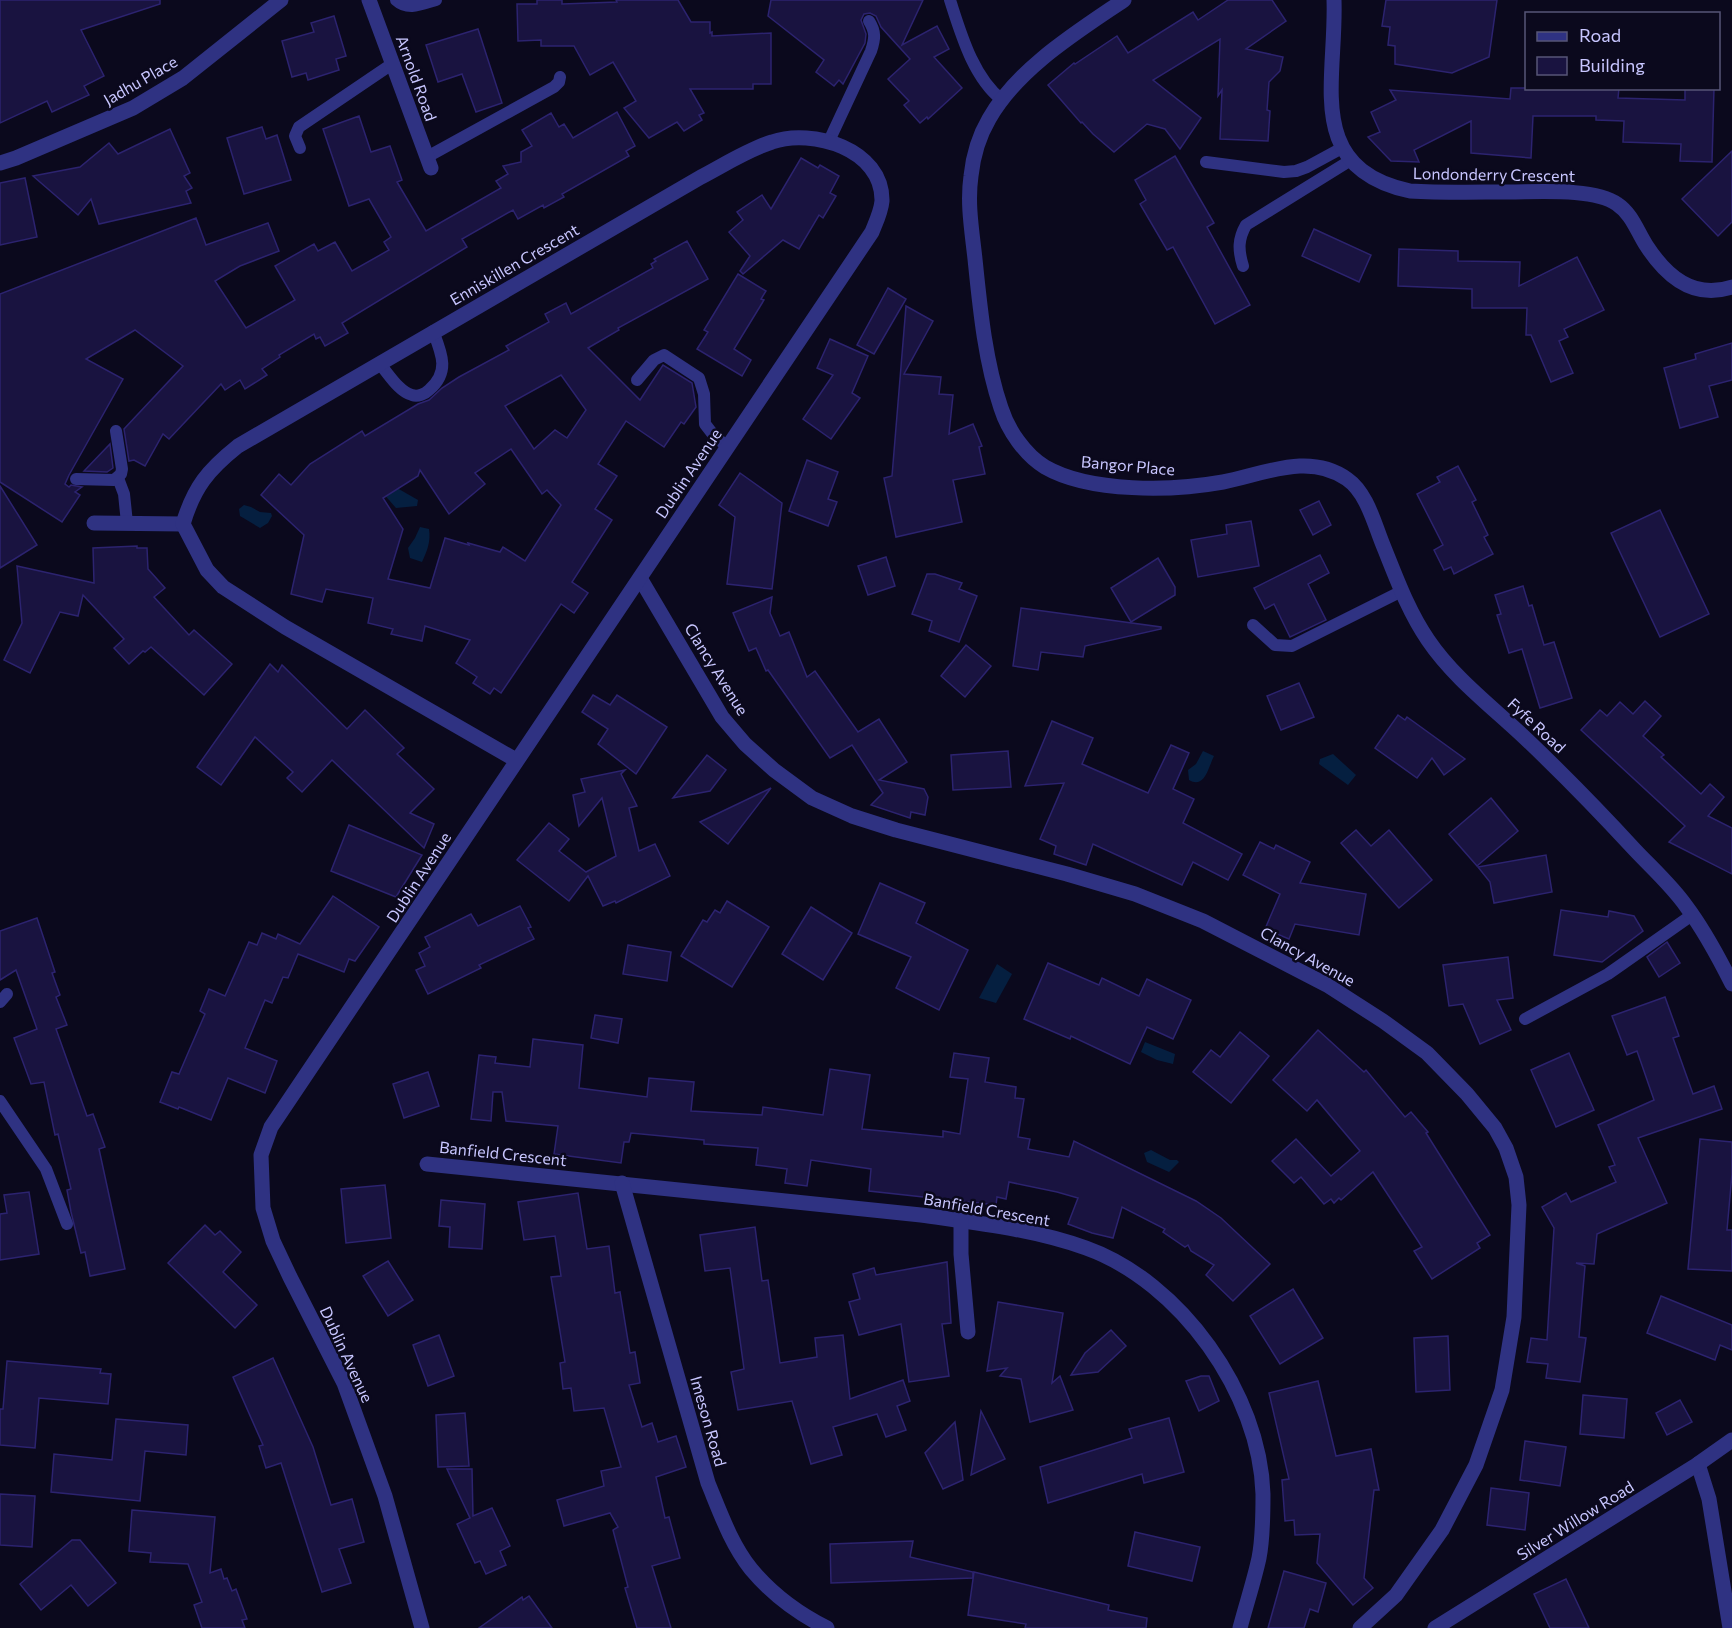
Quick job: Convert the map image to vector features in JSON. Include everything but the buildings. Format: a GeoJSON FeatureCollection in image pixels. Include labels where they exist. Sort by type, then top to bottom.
{"type":"FeatureCollection","features":[{"type":"Feature","properties":{"kind":"street","name":"Jadhu Place"},"geometry":{"type":"LineString","coordinates":[[0,164],[133,108],[183,78],[281,0]]}},
{"type":"Feature","properties":{"kind":"street","name":"Arnold Road"},"geometry":{"type":"LineString","coordinates":[[369,0],[429,163]]}},
{"type":"Feature","properties":{"kind":"street"},"geometry":{"type":"LineString","coordinates":[[1002,100],[1021,77],[1036,64],[1124,0]]}},
{"type":"Feature","properties":{"kind":"street"},"geometry":{"type":"LineString","coordinates":[[1334,0],[1330,87],[1332,119],[1336,136],[1347,154]]}},
{"type":"Feature","properties":{"kind":"street","name":"Bangor Place"},"geometry":{"type":"LineString","coordinates":[[1002,100],[988,120],[977,146],[971,174],[969,204],[979,296],[991,370],[1001,408],[1008,424],[1028,453],[1043,466],[1065,477],[1095,483],[1164,488],[1224,481],[1304,465],[1320,467],[1344,477]]}},
{"type":"Feature","properties":{"kind":"street","name":"Enniskillen Crescent"},"geometry":{"type":"LineString","coordinates":[[183,524],[191,499],[220,460],[238,446],[701,177],[751,151],[772,142],[803,137],[841,145],[857,155],[873,171],[882,200]]}},
{"type":"Feature","properties":{"kind":"street","name":"Londonderry Crescent"},"geometry":{"type":"LineString","coordinates":[[1347,154],[1369,177],[1388,187],[1410,191],[1563,192],[1599,196],[1617,204],[1629,216],[1646,245],[1666,272],[1678,282],[1700,290],[1723,290],[1732,286]]}},
{"type":"Feature","properties":{"kind":"street","name":"Dublin Avenue"},"geometry":{"type":"LineString","coordinates":[[422,1628],[385,1496],[344,1383],[273,1241],[263,1208],[261,1155],[272,1127],[872,232],[882,200]]}},
{"type":"Feature","properties":{"kind":"street","name":"Fyfe Road"},"geometry":{"type":"LineString","coordinates":[[1344,477],[1355,485],[1365,502],[1402,591],[1428,640],[1445,660],[1582,793],[1684,902],[1711,943],[1732,984]]}},
{"type":"Feature","properties":{"kind":"street"},"geometry":{"type":"LineString","coordinates":[[94,523],[183,524],[207,570],[223,587],[285,627],[516,760]]}},
{"type":"Feature","properties":{"kind":"street","name":"Clancy Avenue"},"geometry":{"type":"LineString","coordinates":[[640,578],[722,717],[745,744],[774,770],[813,798],[852,816],[896,830],[1124,890],[1203,921],[1327,985],[1383,1021],[1427,1053],[1467,1094],[1495,1128],[1506,1148],[1516,1177],[1519,1205],[1514,1317],[1502,1390],[1476,1465],[1442,1530],[1396,1595],[1360,1628]]}},
{"type":"Feature","properties":{"kind":"street","name":"Banfield Crescent"},"geometry":{"type":"LineString","coordinates":[[427,1164],[961,1221],[1026,1231],[1088,1249],[1115,1261],[1141,1278],[1174,1306],[1203,1336],[1229,1376],[1257,1447],[1263,1493],[1259,1556],[1240,1628]]}},
{"type":"Feature","properties":{"kind":"street","name":"Imeson Road"},"geometry":{"type":"LineString","coordinates":[[622,1184],[708,1483],[727,1529],[751,1568],[770,1588],[810,1619],[827,1628]]}},
{"type":"Feature","properties":{"kind":"street"},"geometry":{"type":"LineString","coordinates":[[961,1221],[961,1254],[968,1332]]}},
{"type":"Feature","properties":{"kind":"street","name":"Silver Willow Road"},"geometry":{"type":"LineString","coordinates":[[1435,1628],[1698,1464],[1732,1440]]}},
{"type":"Feature","properties":{"kind":"street"},"geometry":{"type":"LineString","coordinates":[[1698,1464],[1709,1499],[1730,1628]]}},
{"type":"Feature","properties":{"kind":"lane"},"geometry":{"type":"LineString","coordinates":[[396,0],[410,7],[436,0]]}},
{"type":"Feature","properties":{"kind":"lane"},"geometry":{"type":"LineString","coordinates":[[950,0],[978,71],[992,92],[1002,100]]}},
{"type":"Feature","properties":{"kind":"lane"},"geometry":{"type":"LineString","coordinates":[[829,141],[875,39],[874,28],[869,21]]}},
{"type":"Feature","properties":{"kind":"lane"},"geometry":{"type":"LineString","coordinates":[[300,148],[295,136],[300,127],[392,64]]}},
{"type":"Feature","properties":{"kind":"lane"},"geometry":{"type":"LineString","coordinates":[[429,163],[554,87],[560,77]]}},
{"type":"Feature","properties":{"kind":"lane"},"geometry":{"type":"LineString","coordinates":[[1206,162],[1284,172],[1296,171],[1347,154]]}},
{"type":"Feature","properties":{"kind":"lane"},"geometry":{"type":"LineString","coordinates":[[1243,266],[1239,245],[1240,236],[1246,225],[1347,154]]}},
{"type":"Feature","properties":{"kind":"lane"},"geometry":{"type":"LineString","coordinates":[[379,363],[405,392],[412,395],[427,392],[441,375],[444,364],[433,332]]}},
{"type":"Feature","properties":{"kind":"lane"},"geometry":{"type":"LineString","coordinates":[[637,380],[654,360],[664,355],[696,375],[702,384],[705,424],[715,437],[728,446]]}},
{"type":"Feature","properties":{"kind":"lane"},"geometry":{"type":"LineString","coordinates":[[116,431],[122,469],[118,478],[124,494],[127,523]]}},
{"type":"Feature","properties":{"kind":"lane"},"geometry":{"type":"LineString","coordinates":[[76,479],[114,480],[118,478]]}},
{"type":"Feature","properties":{"kind":"lane"},"geometry":{"type":"LineString","coordinates":[[1253,625],[1275,645],[1292,646],[1402,591]]}},
{"type":"Feature","properties":{"kind":"lane"},"geometry":{"type":"LineString","coordinates":[[1526,1019],[1608,974],[1692,915]]}},
{"type":"Feature","properties":{"kind":"lane"},"geometry":{"type":"LineString","coordinates":[[0,1101],[46,1169],[67,1224]]}},
{"type":"Feature","properties":{"kind":"water"},"geometry":{"type":"Polygon","coordinates":[[[390,484],[418,500],[417,506],[396,508],[382,492],[390,484]]]}},
{"type":"Feature","properties":{"kind":"water"},"geometry":{"type":"Polygon","coordinates":[[[244,505],[260,512],[271,513],[272,516],[268,523],[260,528],[240,516],[239,509],[244,505]]]}},
{"type":"Feature","properties":{"kind":"water"},"geometry":{"type":"Polygon","coordinates":[[[420,527],[429,529],[428,546],[422,562],[410,558],[408,548],[420,527]]]}},
{"type":"Feature","properties":{"kind":"water"},"geometry":{"type":"Polygon","coordinates":[[[1203,751],[1214,756],[1202,780],[1194,782],[1189,780],[1188,770],[1196,764],[1203,751]]]}},
{"type":"Feature","properties":{"kind":"water"},"geometry":{"type":"Polygon","coordinates":[[[1333,754],[1356,775],[1348,785],[1319,764],[1320,759],[1333,754]]]}},
{"type":"Feature","properties":{"kind":"water"},"geometry":{"type":"Polygon","coordinates":[[[997,964],[1012,974],[996,1003],[979,998],[997,964]]]}},
{"type":"Feature","properties":{"kind":"water"},"geometry":{"type":"Polygon","coordinates":[[[1145,1042],[1175,1054],[1173,1064],[1157,1060],[1141,1052],[1145,1042]]]}},
{"type":"Feature","properties":{"kind":"water"},"geometry":{"type":"Polygon","coordinates":[[[1151,1150],[1179,1162],[1169,1172],[1147,1162],[1144,1153],[1151,1150]]]}}]}
